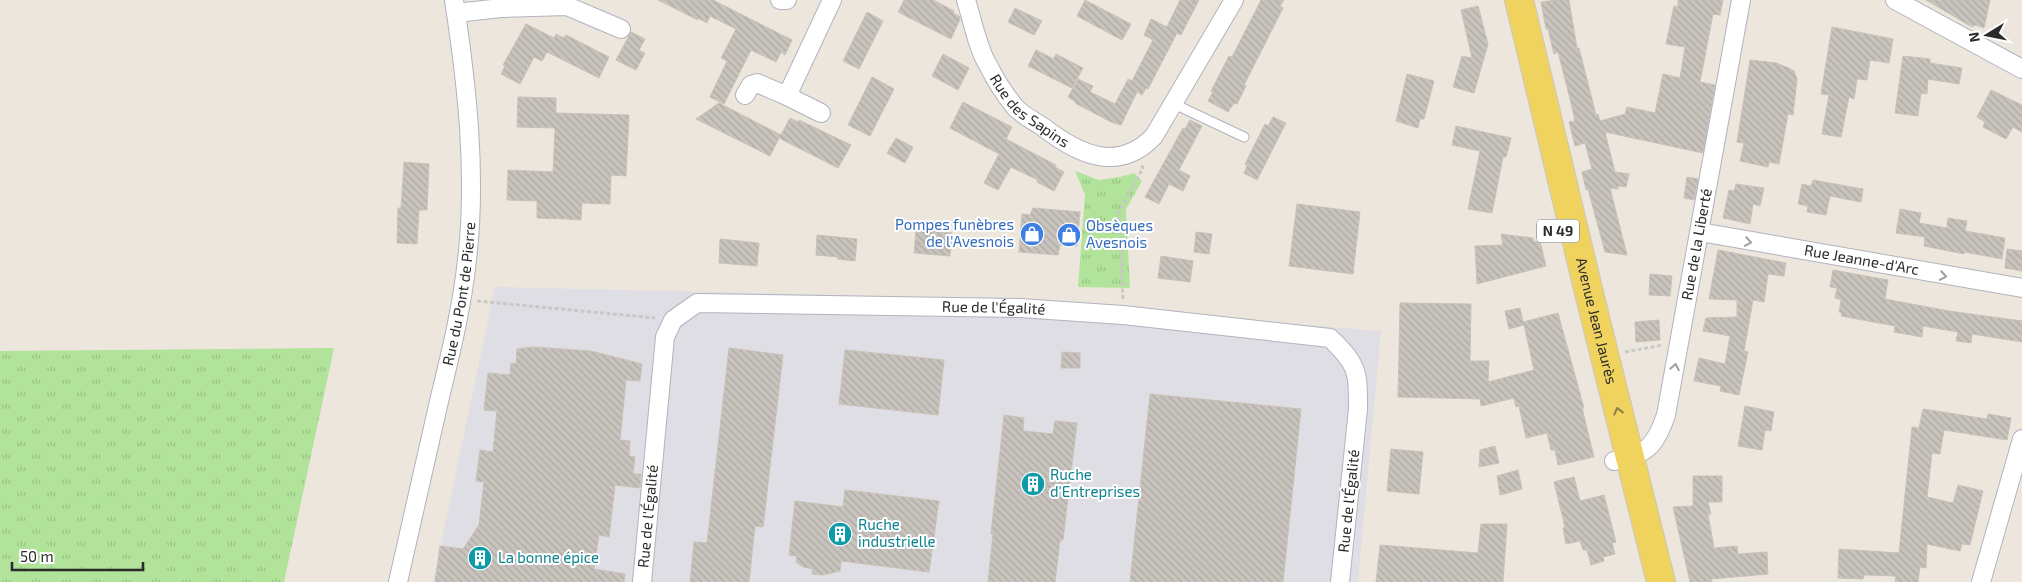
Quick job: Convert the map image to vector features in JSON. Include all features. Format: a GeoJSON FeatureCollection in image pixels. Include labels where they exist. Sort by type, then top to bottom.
{"type":"FeatureCollection","features":[{"type":"Feature","properties":{"kind":"main road","name":"Avenue Jean Jaurès"},"geometry":{"type":"LineString","coordinates":[[1502,0],[1598,403],[1622,460],[1660,582]]}},
{"type":"Feature","properties":{"kind":"main road","name":"Avenue Jean Jaurès"},"geometry":{"type":"LineString","coordinates":[[1519,0],[1604,356],[1643,582]]}},
{"type":"Feature","properties":{"kind":"street"},"geometry":{"type":"LineString","coordinates":[[780,0],[786,0]]}},
{"type":"Feature","properties":{"kind":"street"},"geometry":{"type":"LineString","coordinates":[[787,96],[832,0]]}},
{"type":"Feature","properties":{"kind":"street","name":"Rue des Sapins"},"geometry":{"type":"LineString","coordinates":[[966,0],[987,64],[1016,108],[1066,145],[1100,158],[1118,157],[1140,149]]}},
{"type":"Feature","properties":{"kind":"street"},"geometry":{"type":"LineString","coordinates":[[1140,149],[1154,136],[1234,0]]}},
{"type":"Feature","properties":{"kind":"street","name":"Rue de la Liberté"},"geometry":{"type":"LineString","coordinates":[[1622,460],[1645,452],[1659,435],[1666,415],[1741,0]]}},
{"type":"Feature","properties":{"kind":"street"},"geometry":{"type":"LineString","coordinates":[[1895,0],[2022,69]]}},
{"type":"Feature","properties":{"kind":"street"},"geometry":{"type":"LineString","coordinates":[[455,6],[501,8],[567,6],[621,30]]}},
{"type":"Feature","properties":{"kind":"street","name":"Rue du Pont de Pierre"},"geometry":{"type":"LineString","coordinates":[[398,582],[462,300],[468,258],[470,176],[468,104],[455,6]]}},
{"type":"Feature","properties":{"kind":"street"},"geometry":{"type":"LineString","coordinates":[[745,95],[751,85],[757,84],[822,113]]}},
{"type":"Feature","properties":{"kind":"street","name":"Rue Jeanne-d'Arc"},"geometry":{"type":"LineString","coordinates":[[1700,232],[2022,288]]}},
{"type":"Feature","properties":{"kind":"street","name":"Rue de l'Égalité"},"geometry":{"type":"LineString","coordinates":[[642,582],[665,336],[673,320],[696,303],[1020,308],[1124,315],[1330,338],[1345,352],[1356,369],[1358,409],[1340,582]]}},
{"type":"Feature","properties":{"kind":"street"},"geometry":{"type":"LineString","coordinates":[[1980,582],[2022,439]]}},
{"type":"Feature","properties":{"kind":"lane"},"geometry":{"type":"LineString","coordinates":[[1174,104],[1244,137]]}},
{"type":"Feature","properties":{"kind":"path"},"geometry":{"type":"LineString","coordinates":[[1124,315],[1119,212],[1143,168],[1140,149]]}},
{"type":"Feature","properties":{"kind":"path"},"geometry":{"type":"LineString","coordinates":[[462,300],[673,320]]}},
{"type":"Feature","properties":{"kind":"path"},"geometry":{"type":"LineString","coordinates":[[1604,356],[1679,342]]}},
{"type":"Feature","properties":{"kind":"shaded area"},"geometry":{"type":"Polygon","coordinates":[[[495,287],[970,298],[1381,331],[1358,582],[433,582],[495,287]]]}},
{"type":"Feature","properties":{"kind":"green space"},"geometry":{"type":"Polygon","coordinates":[[[1075,171],[1099,180],[1134,173],[1142,181],[1126,209],[1130,288],[1078,287],[1085,195],[1075,171]]]}},
{"type":"Feature","properties":{"kind":"green space"},"geometry":{"type":"Polygon","coordinates":[[[334,348],[284,582],[0,582],[0,351],[334,348]]]}},
{"type":"Feature","properties":{"kind":"building"},"geometry":{"type":"Polygon","coordinates":[[[658,0],[713,0],[792,40],[785,55],[781,52],[776,62],[751,50],[724,104],[710,97],[727,61],[721,58],[736,29],[710,16],[707,23],[698,18],[698,20],[658,0]]]}},
{"type":"Feature","properties":{"kind":"building"},"geometry":{"type":"Polygon","coordinates":[[[904,0],[933,0],[954,11],[953,13],[960,17],[960,19],[951,39],[898,12],[904,0]]]}},
{"type":"Feature","properties":{"kind":"building"},"geometry":{"type":"Polygon","coordinates":[[[1085,0],[1131,24],[1122,40],[1077,16],[1085,0]]]}},
{"type":"Feature","properties":{"kind":"building"},"geometry":{"type":"Polygon","coordinates":[[[1180,0],[1199,0],[1181,35],[1177,33],[1148,89],[1146,88],[1142,95],[1137,92],[1121,125],[1111,122],[1075,103],[1068,97],[1078,79],[1093,86],[1090,92],[1115,104],[1128,79],[1132,81],[1153,40],[1144,35],[1151,19],[1167,27],[1180,0]]]}},
{"type":"Feature","properties":{"kind":"building"},"geometry":{"type":"Polygon","coordinates":[[[1261,0],[1284,0],[1280,6],[1283,8],[1244,85],[1246,86],[1237,104],[1234,103],[1228,112],[1208,101],[1213,92],[1211,91],[1229,56],[1232,57],[1261,0]]]}},
{"type":"Feature","properties":{"kind":"building"},"geometry":{"type":"Polygon","coordinates":[[[1569,0],[1577,48],[1579,48],[1596,115],[1598,114],[1600,121],[1625,114],[1627,107],[1655,113],[1663,74],[1680,78],[1685,47],[1666,44],[1674,6],[1678,7],[1678,0],[1723,0],[1720,15],[1713,14],[1700,82],[1715,85],[1703,153],[1605,132],[1615,172],[1629,174],[1626,187],[1610,188],[1627,255],[1605,252],[1588,189],[1586,190],[1582,172],[1592,169],[1585,143],[1575,146],[1569,122],[1575,121],[1570,99],[1558,52],[1554,54],[1548,29],[1546,29],[1541,2],[1569,0]]]}},
{"type":"Feature","properties":{"kind":"building"},"geometry":{"type":"Polygon","coordinates":[[[1926,0],[1990,0],[1984,28],[1975,25],[1972,27],[1926,0]]]}},
{"type":"Feature","properties":{"kind":"building"},"geometry":{"type":"Polygon","coordinates":[[[1478,6],[1488,44],[1474,93],[1453,87],[1462,56],[1472,58],[1461,10],[1478,6]]]}},
{"type":"Feature","properties":{"kind":"building"},"geometry":{"type":"Polygon","coordinates":[[[1015,8],[1042,21],[1034,35],[1008,22],[1015,8]]]}},
{"type":"Feature","properties":{"kind":"building"},"geometry":{"type":"Polygon","coordinates":[[[867,12],[883,21],[859,69],[843,61],[867,12]]]}},
{"type":"Feature","properties":{"kind":"building"},"geometry":{"type":"Polygon","coordinates":[[[526,24],[554,38],[556,34],[564,38],[566,35],[609,57],[599,78],[547,52],[542,61],[534,57],[520,84],[501,74],[505,66],[503,65],[526,24]]]}},
{"type":"Feature","properties":{"kind":"building"},"geometry":{"type":"Polygon","coordinates":[[[1832,27],[1893,39],[1889,63],[1870,60],[1867,80],[1857,79],[1854,99],[1849,97],[1841,137],[1822,134],[1829,95],[1821,94],[1832,27]]]}},
{"type":"Feature","properties":{"kind":"building"},"geometry":{"type":"Polygon","coordinates":[[[631,32],[645,39],[639,50],[645,53],[636,70],[616,60],[631,32]]]}},
{"type":"Feature","properties":{"kind":"building"},"geometry":{"type":"Polygon","coordinates":[[[1036,50],[1054,59],[1056,54],[1083,68],[1072,88],[1028,66],[1036,50]]]}},
{"type":"Feature","properties":{"kind":"building"},"geometry":{"type":"Polygon","coordinates":[[[943,54],[969,68],[958,90],[932,76],[943,54]]]}},
{"type":"Feature","properties":{"kind":"building"},"geometry":{"type":"Polygon","coordinates":[[[1903,56],[1930,59],[1930,63],[1962,68],[1959,84],[1928,79],[1927,94],[1921,93],[1918,116],[1895,113],[1903,56]]]}},
{"type":"Feature","properties":{"kind":"building"},"geometry":{"type":"Polygon","coordinates":[[[1750,60],[1776,63],[1789,68],[1794,71],[1797,79],[1793,115],[1788,114],[1779,164],[1769,162],[1768,167],[1740,161],[1744,143],[1737,142],[1750,60]]]}},
{"type":"Feature","properties":{"kind":"building"},"geometry":{"type":"Polygon","coordinates":[[[1407,74],[1434,81],[1424,119],[1420,119],[1418,128],[1396,121],[1407,74]]]}},
{"type":"Feature","properties":{"kind":"building"},"geometry":{"type":"Polygon","coordinates":[[[872,77],[894,89],[870,136],[848,125],[872,77]]]}},
{"type":"Feature","properties":{"kind":"building"},"geometry":{"type":"Polygon","coordinates":[[[1991,90],[2022,105],[2022,132],[2013,127],[2006,139],[1983,127],[1985,122],[1977,117],[1991,90]]]}},
{"type":"Feature","properties":{"kind":"building"},"geometry":{"type":"Polygon","coordinates":[[[518,97],[556,98],[556,113],[629,115],[626,176],[611,175],[610,204],[582,203],[581,220],[537,218],[537,201],[507,200],[508,170],[553,172],[555,128],[517,127],[518,97]]]}},
{"type":"Feature","properties":{"kind":"building"},"geometry":{"type":"Polygon","coordinates":[[[963,102],[1012,127],[1006,139],[1056,165],[1055,167],[1064,172],[1054,191],[1037,182],[1038,180],[1011,167],[998,190],[984,183],[999,154],[950,128],[963,102]]]}},
{"type":"Feature","properties":{"kind":"building"},"geometry":{"type":"Polygon","coordinates":[[[719,103],[781,135],[790,118],[798,122],[799,120],[851,145],[838,168],[779,138],[770,156],[696,119],[719,103]]]}},
{"type":"Feature","properties":{"kind":"building"},"geometry":{"type":"Polygon","coordinates":[[[1273,117],[1286,123],[1257,180],[1244,173],[1247,166],[1245,164],[1265,124],[1268,126],[1273,117]]]}},
{"type":"Feature","properties":{"kind":"building"},"geometry":{"type":"Polygon","coordinates":[[[1190,120],[1202,126],[1179,170],[1190,176],[1183,191],[1169,184],[1159,204],[1145,197],[1183,128],[1185,129],[1190,120]]]}},
{"type":"Feature","properties":{"kind":"building"},"geometry":{"type":"Polygon","coordinates":[[[1456,126],[1511,138],[1506,157],[1503,157],[1492,213],[1468,209],[1480,151],[1452,145],[1456,126]]]}},
{"type":"Feature","properties":{"kind":"building"},"geometry":{"type":"Polygon","coordinates":[[[896,138],[913,147],[905,163],[887,153],[896,138]]]}},
{"type":"Feature","properties":{"kind":"building"},"geometry":{"type":"Polygon","coordinates":[[[404,162],[429,164],[427,210],[419,210],[417,244],[397,243],[398,208],[401,208],[404,162]]]}},
{"type":"Feature","properties":{"kind":"building"},"geometry":{"type":"Polygon","coordinates":[[[1687,177],[1698,179],[1694,200],[1684,198],[1687,177]]]}},
{"type":"Feature","properties":{"kind":"building"},"geometry":{"type":"Polygon","coordinates":[[[1813,180],[1863,189],[1861,202],[1830,196],[1826,215],[1807,212],[1808,206],[1798,204],[1802,184],[1811,186],[1813,180]]]}},
{"type":"Feature","properties":{"kind":"building"},"geometry":{"type":"Polygon","coordinates":[[[1736,184],[1764,188],[1760,206],[1753,204],[1750,224],[1723,218],[1729,190],[1734,191],[1736,184]]]}},
{"type":"Feature","properties":{"kind":"building"},"geometry":{"type":"Polygon","coordinates":[[[1297,204],[1360,212],[1353,274],[1289,266],[1297,204]]]}},
{"type":"Feature","properties":{"kind":"building"},"geometry":{"type":"Polygon","coordinates":[[[1033,208],[1080,212],[1077,246],[1060,245],[1058,255],[1019,252],[1022,214],[1030,215],[1033,208]]]}},
{"type":"Feature","properties":{"kind":"building"},"geometry":{"type":"Polygon","coordinates":[[[1900,209],[1921,213],[1919,223],[1947,228],[1948,218],[1967,221],[1965,231],[2005,238],[2002,259],[1924,246],[1925,237],[1896,233],[1900,209]]]}},
{"type":"Feature","properties":{"kind":"building"},"geometry":{"type":"Polygon","coordinates":[[[916,230],[952,233],[950,256],[914,253],[916,230]]]}},
{"type":"Feature","properties":{"kind":"building"},"geometry":{"type":"Polygon","coordinates":[[[1196,232],[1212,234],[1209,254],[1194,252],[1196,232]]]}},
{"type":"Feature","properties":{"kind":"building"},"geometry":{"type":"Polygon","coordinates":[[[1501,234],[1533,238],[1534,242],[1540,241],[1546,266],[1477,284],[1475,246],[1503,245],[1501,234]]]}},
{"type":"Feature","properties":{"kind":"building"},"geometry":{"type":"Polygon","coordinates":[[[817,235],[857,239],[855,261],[816,255],[817,235]]]}},
{"type":"Feature","properties":{"kind":"building"},"geometry":{"type":"Polygon","coordinates":[[[720,239],[759,243],[757,266],[719,263],[720,239]]]}},
{"type":"Feature","properties":{"kind":"building"},"geometry":{"type":"Polygon","coordinates":[[[2007,249],[2022,251],[2022,271],[2005,268],[2007,249]]]}},
{"type":"Feature","properties":{"kind":"building"},"geometry":{"type":"Polygon","coordinates":[[[1718,250],[1786,263],[1784,276],[1768,274],[1764,302],[1753,300],[1744,351],[1748,352],[1739,395],[1720,391],[1721,386],[1694,381],[1699,358],[1725,364],[1730,336],[1703,331],[1706,318],[1737,317],[1737,300],[1709,299],[1718,250]]]}},
{"type":"Feature","properties":{"kind":"building"},"geometry":{"type":"Polygon","coordinates":[[[1161,256],[1193,261],[1190,282],[1158,278],[1161,256]]]}},
{"type":"Feature","properties":{"kind":"building"},"geometry":{"type":"Polygon","coordinates":[[[1833,270],[1888,280],[1885,299],[1949,311],[2022,321],[2022,342],[1972,334],[1971,343],[1956,341],[1958,332],[1923,326],[1922,337],[1894,332],[1895,326],[1841,316],[1842,313],[1839,312],[1841,300],[1835,298],[1837,288],[1830,287],[1833,270]]]}},
{"type":"Feature","properties":{"kind":"building"},"geometry":{"type":"Polygon","coordinates":[[[1650,274],[1672,276],[1670,296],[1649,295],[1650,274]]]}},
{"type":"Feature","properties":{"kind":"building"},"geometry":{"type":"Polygon","coordinates":[[[1400,303],[1471,304],[1470,361],[1489,361],[1488,382],[1534,370],[1524,325],[1509,329],[1505,311],[1520,308],[1523,322],[1558,313],[1584,408],[1582,408],[1594,457],[1558,465],[1555,450],[1551,450],[1547,433],[1526,438],[1519,406],[1516,407],[1514,398],[1481,406],[1480,399],[1398,397],[1400,303]]]}},
{"type":"Feature","properties":{"kind":"building"},"geometry":{"type":"Polygon","coordinates":[[[1659,320],[1660,340],[1636,342],[1635,322],[1659,320]]]}},
{"type":"Feature","properties":{"kind":"building"},"geometry":{"type":"Polygon","coordinates":[[[533,347],[591,351],[642,364],[640,381],[626,380],[620,440],[630,441],[629,456],[635,457],[633,474],[641,474],[640,488],[615,485],[609,537],[599,535],[594,569],[625,574],[624,582],[435,582],[440,546],[463,549],[479,525],[484,482],[476,481],[480,450],[493,452],[497,411],[484,410],[488,373],[510,375],[511,363],[516,364],[517,349],[533,347]]]}},
{"type":"Feature","properties":{"kind":"building"},"geometry":{"type":"Polygon","coordinates":[[[729,348],[783,355],[763,527],[755,526],[749,582],[690,582],[694,542],[707,543],[729,348]]]}},
{"type":"Feature","properties":{"kind":"building"},"geometry":{"type":"Polygon","coordinates":[[[845,350],[944,360],[938,415],[839,404],[845,350]]]}},
{"type":"Feature","properties":{"kind":"building"},"geometry":{"type":"Polygon","coordinates":[[[1062,352],[1080,353],[1080,368],[1061,368],[1062,352]]]}},
{"type":"Feature","properties":{"kind":"building"},"geometry":{"type":"Polygon","coordinates":[[[1150,394],[1301,409],[1283,582],[1130,582],[1150,394]]]}},
{"type":"Feature","properties":{"kind":"building"},"geometry":{"type":"Polygon","coordinates":[[[1745,406],[1774,412],[1771,431],[1765,430],[1762,450],[1738,446],[1745,406]]]}},
{"type":"Feature","properties":{"kind":"building"},"geometry":{"type":"Polygon","coordinates":[[[1923,409],[1987,419],[1988,414],[2011,418],[2007,440],[1944,430],[1940,454],[1932,453],[1927,497],[1953,503],[1958,485],[1983,491],[1970,545],[1962,544],[1960,551],[1927,544],[1926,568],[1920,567],[1918,582],[1895,582],[1896,576],[1864,575],[1863,579],[1838,578],[1839,549],[1899,553],[1912,427],[1919,428],[1923,409]]]}},
{"type":"Feature","properties":{"kind":"building","name":"Ruche d'Entreprises"},"geometry":{"type":"Polygon","coordinates":[[[1004,415],[1024,418],[1023,431],[1053,434],[1055,421],[1077,423],[1063,540],[1060,540],[1055,582],[988,582],[993,534],[991,534],[1004,415]]]}},
{"type":"Feature","properties":{"kind":"building"},"geometry":{"type":"Polygon","coordinates":[[[1495,446],[1499,463],[1479,467],[1480,450],[1495,446]]]}},
{"type":"Feature","properties":{"kind":"building"},"geometry":{"type":"Polygon","coordinates":[[[1391,449],[1423,452],[1419,494],[1387,491],[1391,449]]]}},
{"type":"Feature","properties":{"kind":"building"},"geometry":{"type":"Polygon","coordinates":[[[1518,470],[1522,489],[1500,495],[1497,476],[1518,470]]]}},
{"type":"Feature","properties":{"kind":"building"},"geometry":{"type":"Polygon","coordinates":[[[1693,476],[1722,476],[1722,502],[1708,502],[1711,514],[1708,514],[1714,548],[1737,546],[1738,554],[1767,552],[1768,574],[1711,579],[1712,582],[1690,582],[1673,507],[1693,506],[1693,476]]]}},
{"type":"Feature","properties":{"kind":"building"},"geometry":{"type":"Polygon","coordinates":[[[1574,477],[1580,501],[1604,495],[1616,542],[1612,543],[1615,554],[1603,557],[1604,561],[1591,565],[1587,550],[1583,550],[1580,541],[1566,544],[1563,528],[1565,527],[1554,482],[1574,477]]]}},
{"type":"Feature","properties":{"kind":"building"},"geometry":{"type":"Polygon","coordinates":[[[845,490],[939,501],[929,572],[841,561],[840,571],[823,575],[812,574],[813,569],[803,567],[796,562],[797,556],[789,555],[795,501],[843,507],[845,490]]]}},
{"type":"Feature","properties":{"kind":"building"},"geometry":{"type":"Polygon","coordinates":[[[1481,524],[1507,524],[1503,582],[1376,582],[1380,545],[1478,553],[1481,524]]]}},
{"type":"Feature","properties":{"kind":"place","name":"Pompes funèbres de l'Avesnois"},"geometry":{"type":"Point","coordinates":[1032,234]}},
{"type":"Feature","properties":{"kind":"place","name":"Obsèques Avesnois"},"geometry":{"type":"Point","coordinates":[1069,235]}},
{"type":"Feature","properties":{"kind":"place","name":"Ruche d'Entreprises"},"geometry":{"type":"Point","coordinates":[1033,484]}},
{"type":"Feature","properties":{"kind":"place","name":"Ruche industrielle"},"geometry":{"type":"Point","coordinates":[840,534]}},
{"type":"Feature","properties":{"kind":"place","name":"La bonne épice"},"geometry":{"type":"Point","coordinates":[480,558]}}]}
